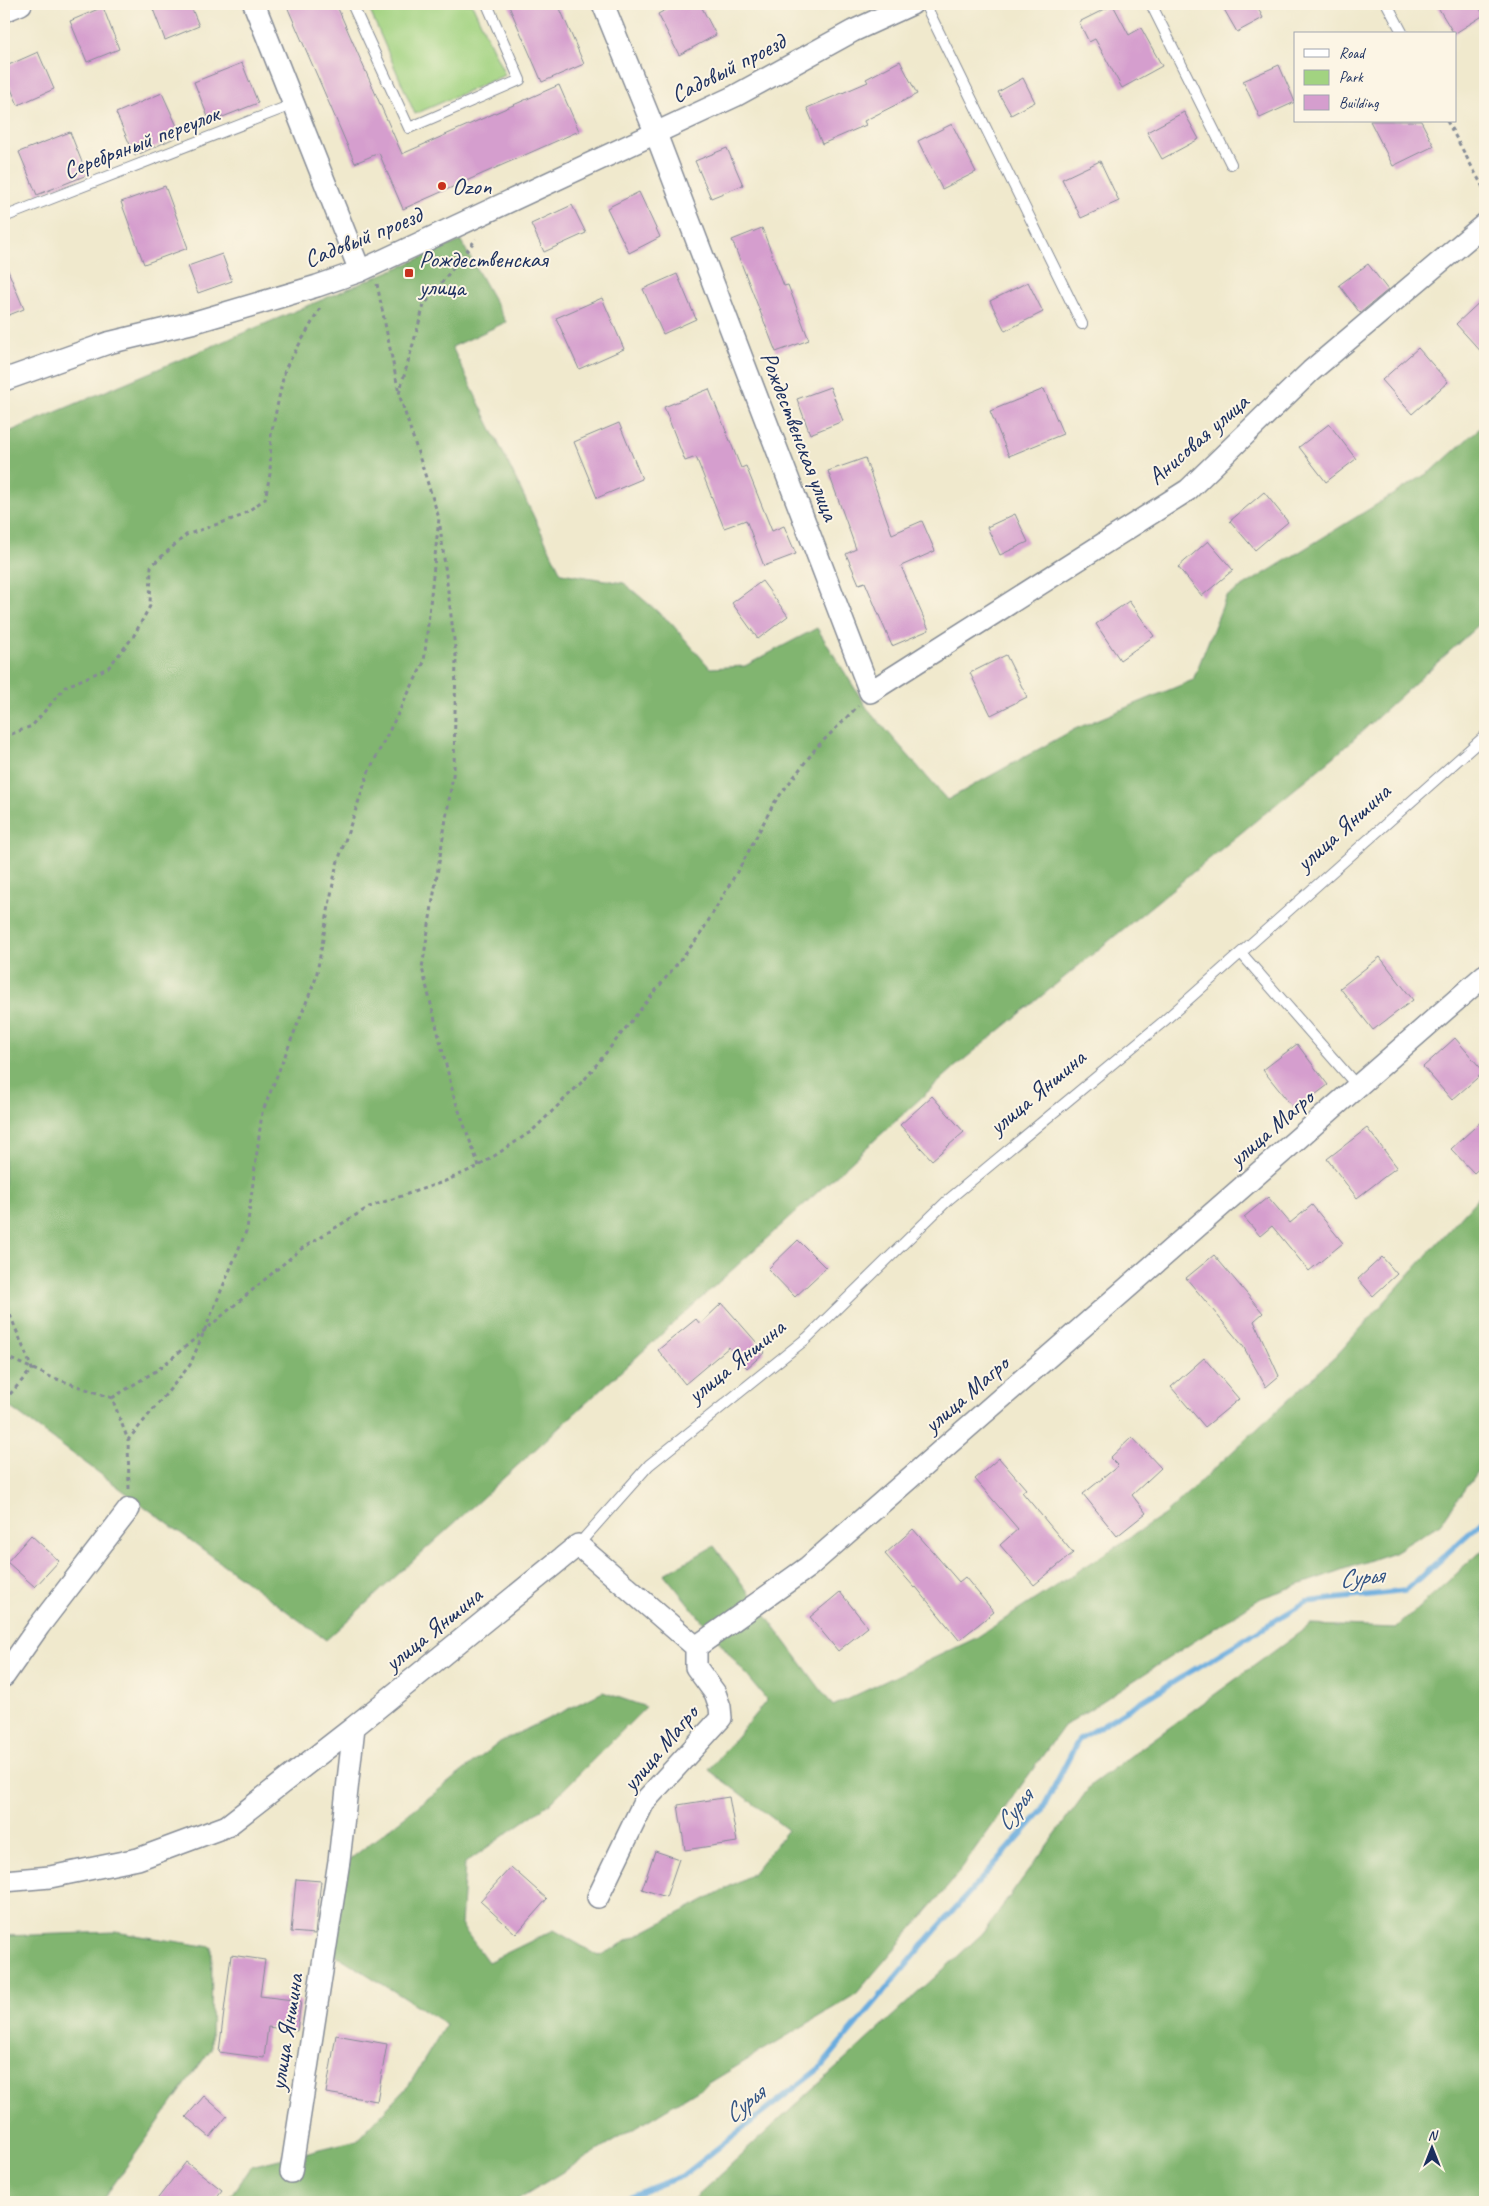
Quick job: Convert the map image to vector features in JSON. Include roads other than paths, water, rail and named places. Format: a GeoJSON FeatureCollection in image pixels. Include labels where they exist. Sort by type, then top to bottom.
{"type":"FeatureCollection","features":[{"type":"Feature","properties":{"kind":"street"},"geometry":{"type":"LineString","coordinates":[[4,11],[21,4]]}},
{"type":"Feature","properties":{"kind":"street"},"geometry":{"type":"LineString","coordinates":[[254,4],[294,104],[366,268]]}},
{"type":"Feature","properties":{"kind":"street","name":"Рождественская улица"},"geometry":{"type":"LineString","coordinates":[[603,4],[656,134],[870,692]]}},
{"type":"Feature","properties":{"kind":"street","name":"Садовый проезд"},"geometry":{"type":"LineString","coordinates":[[4,380],[108,343],[195,322],[317,286],[366,268],[735,96],[853,31],[912,4]]}},
{"type":"Feature","properties":{"kind":"street","name":"Анисовая улица"},"geometry":{"type":"LineString","coordinates":[[870,692],[1188,490],[1311,371],[1485,224]]}},
{"type":"Feature","properties":{"kind":"street","name":"улица Магро"},"geometry":{"type":"LineString","coordinates":[[598,1897],[644,1802],[721,1718],[720,1707],[715,1694],[696,1667],[696,1647],[808,1567],[1485,975]]}},
{"type":"Feature","properties":{"kind":"street"},"geometry":{"type":"LineString","coordinates":[[4,1676],[39,1626],[129,1509]]}},
{"type":"Feature","properties":{"kind":"street"},"geometry":{"type":"LineString","coordinates":[[578,1545],[696,1647]]}},
{"type":"Feature","properties":{"kind":"street","name":"улица Яншина"},"geometry":{"type":"LineString","coordinates":[[291,2172],[339,1861],[354,1727],[578,1545]]}},
{"type":"Feature","properties":{"kind":"street"},"geometry":{"type":"LineString","coordinates":[[4,1881],[50,1877],[138,1859],[227,1826],[354,1727]]}},
{"type":"Feature","properties":{"kind":"lane"},"geometry":{"type":"LineString","coordinates":[[352,4],[409,128],[520,80],[487,4]]}},
{"type":"Feature","properties":{"kind":"lane"},"geometry":{"type":"LineString","coordinates":[[925,4],[1082,324]]}},
{"type":"Feature","properties":{"kind":"lane"},"geometry":{"type":"LineString","coordinates":[[1151,4],[1231,164]]}},
{"type":"Feature","properties":{"kind":"lane"},"geometry":{"type":"LineString","coordinates":[[1387,4],[1402,32]]}},
{"type":"Feature","properties":{"kind":"lane","name":"Серебряный переулок"},"geometry":{"type":"LineString","coordinates":[[4,218],[294,104]]}},
{"type":"Feature","properties":{"kind":"lane","name":"улица Яншина"},"geometry":{"type":"LineString","coordinates":[[578,1545],[648,1465],[807,1338],[948,1200],[1164,1021],[1485,736]]}},
{"type":"Feature","properties":{"kind":"lane"},"geometry":{"type":"LineString","coordinates":[[1241,953],[1358,1087]]}},
{"type":"Feature","properties":{"kind":"waterway","name":"Сурья"},"geometry":{"type":"LineString","coordinates":[[615,2202],[682,2176],[820,2068],[935,1931],[1041,1812],[1079,1739],[1306,1602],[1405,1591],[1485,1519]]}},
{"type":"Feature","properties":{"kind":"place","name":"Ozon"},"geometry":{"type":"Point","coordinates":[442,186]}},
{"type":"Feature","properties":{"kind":"place","name":"Рождественская улица"},"geometry":{"type":"Point","coordinates":[409,273]}}]}
